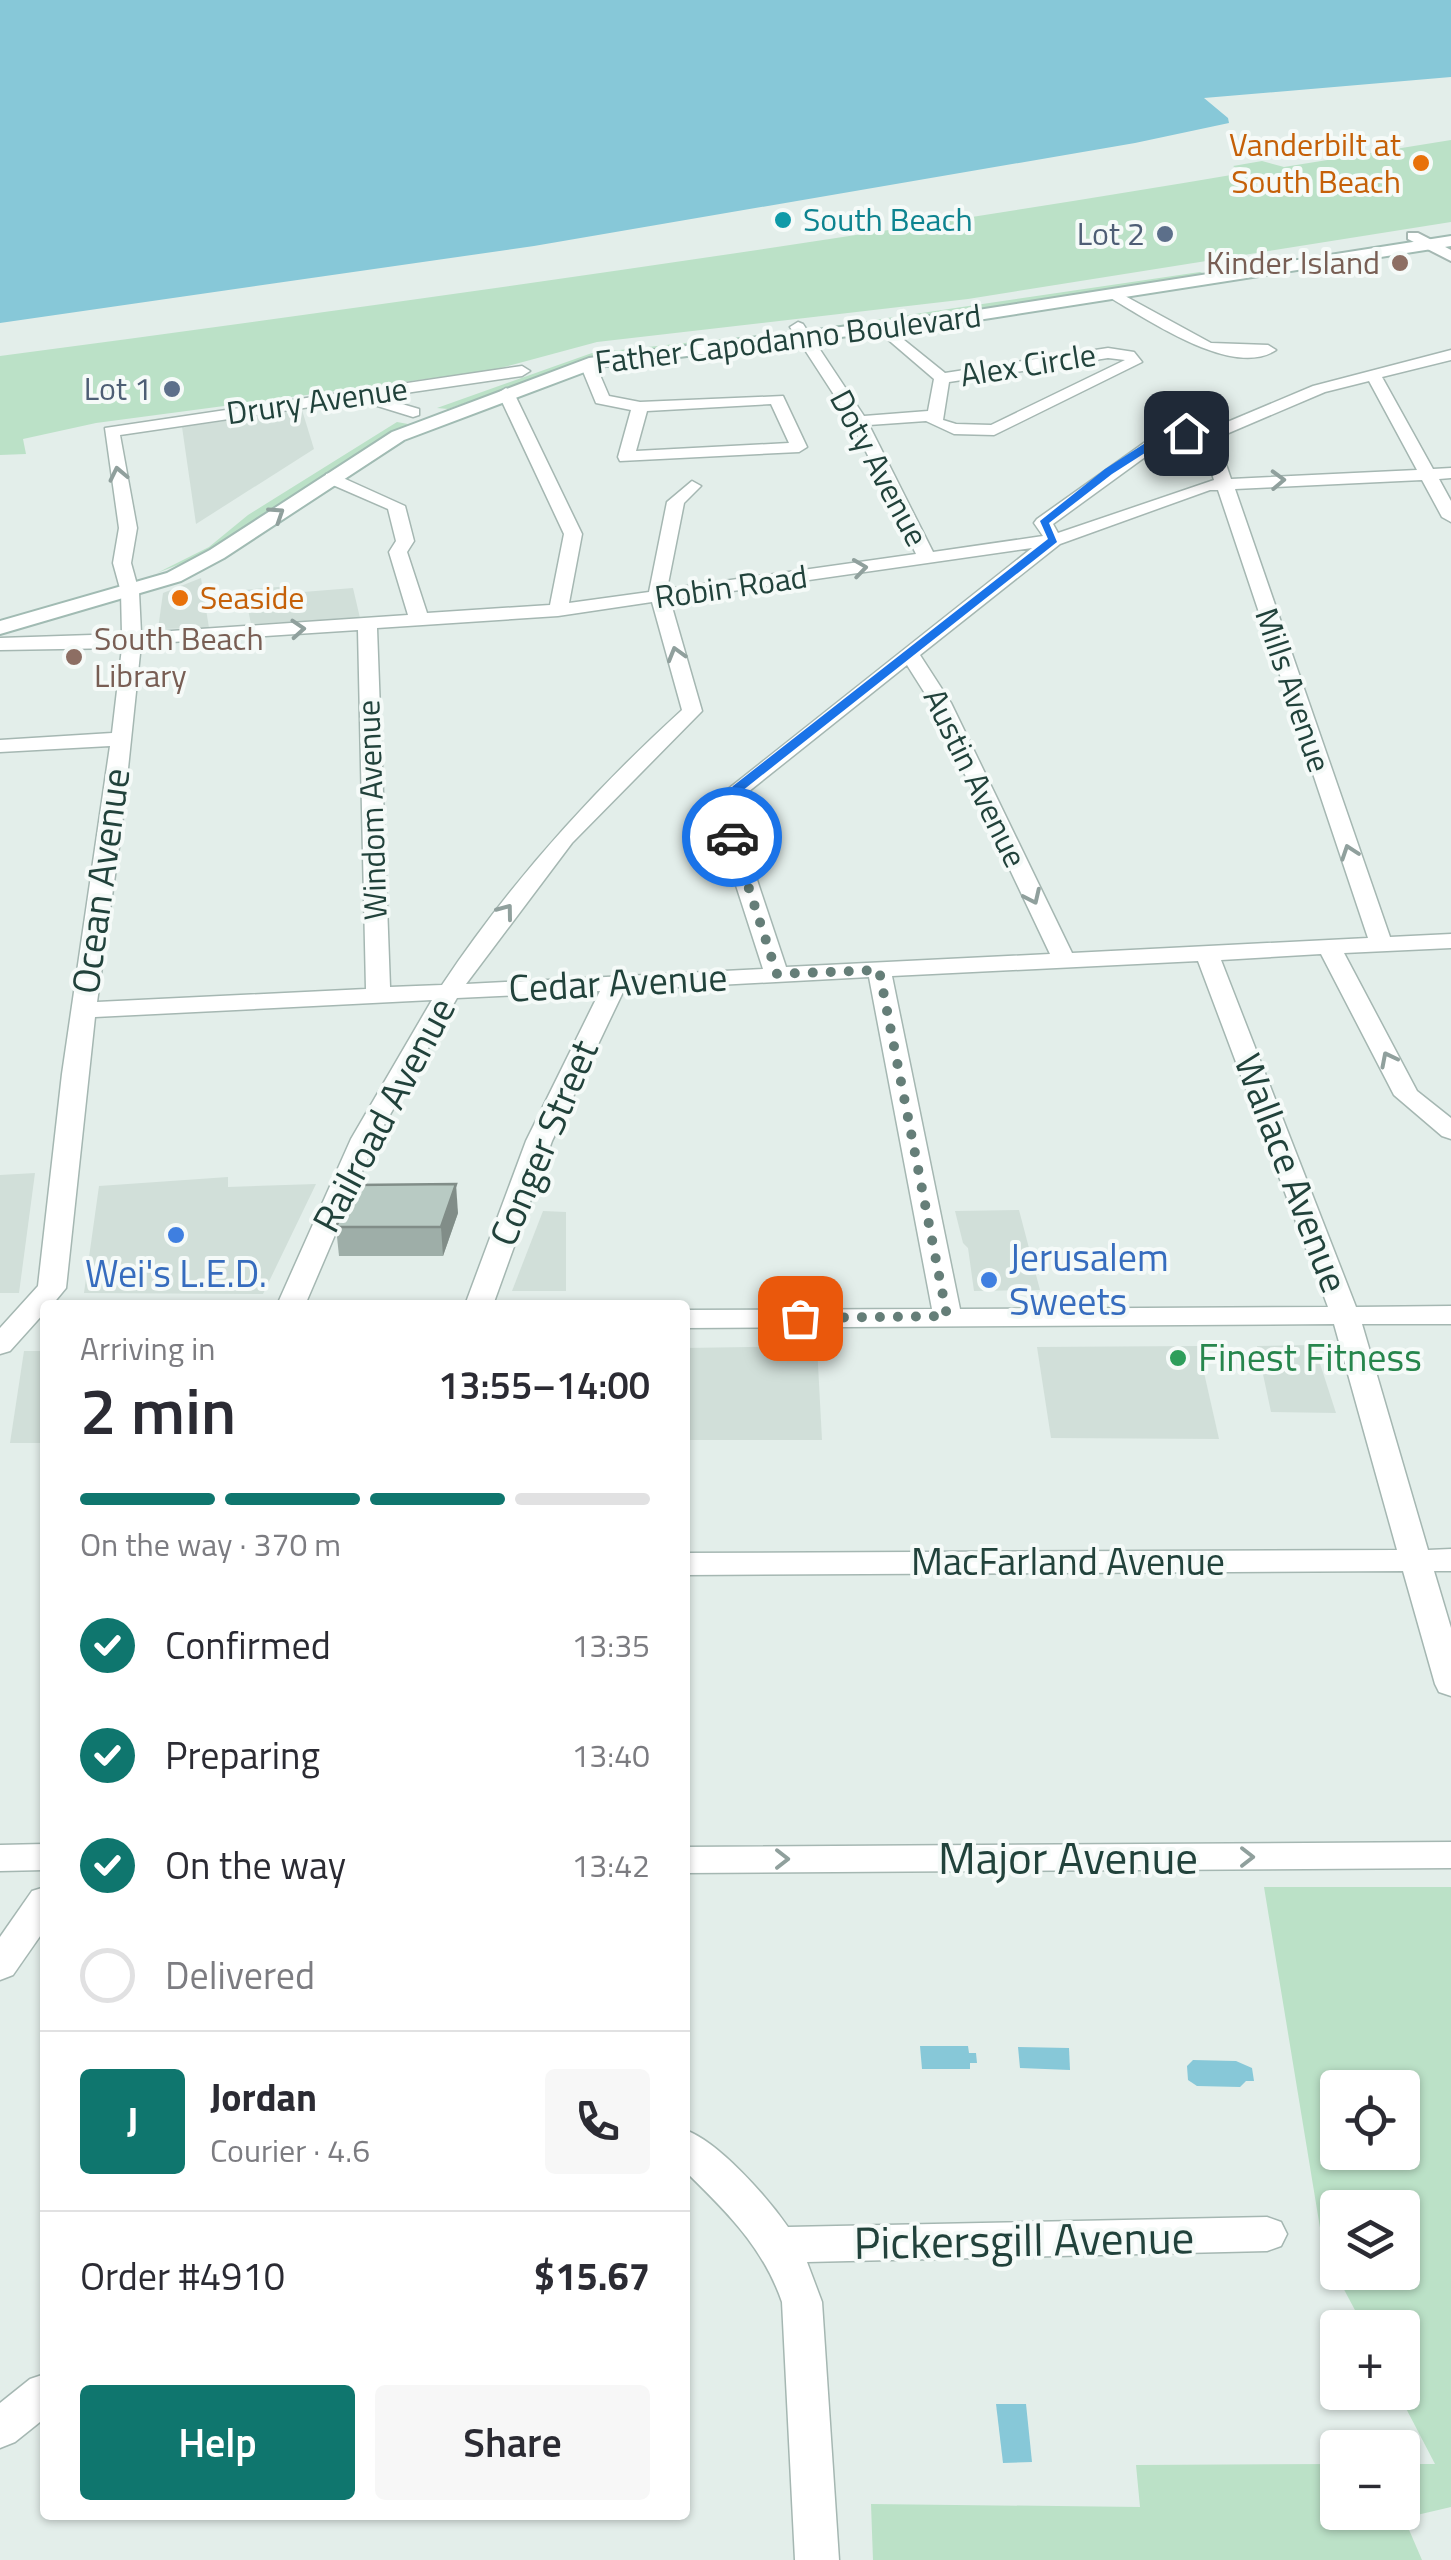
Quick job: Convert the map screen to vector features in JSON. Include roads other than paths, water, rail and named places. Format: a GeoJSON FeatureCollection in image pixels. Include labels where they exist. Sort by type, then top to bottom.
{"type":"FeatureCollection","features":[{"type":"Feature","properties":{"kind":"main road","name":"Father Capodanno Boulevard"},"geometry":{"type":"LineString","coordinates":[[0,613],[128,584],[362,437],[413,412],[522,371],[601,348],[883,328],[1114,294],[1451,229]]}},
{"type":"Feature","properties":{"kind":"main road"},"geometry":{"type":"LineString","coordinates":[[1413,236],[1451,256]]}},
{"type":"Feature","properties":{"kind":"main road","name":"Father Capodanno Boulevard"},"geometry":{"type":"LineString","coordinates":[[0,628],[204,561],[409,430],[588,364],[1451,241]]}},
{"type":"Feature","properties":{"kind":"street"},"geometry":{"type":"LineString","coordinates":[[1114,294],[1206,346],[1225,352],[1268,350]]}},
{"type":"Feature","properties":{"kind":"street","name":"Alex Circle"},"geometry":{"type":"LineString","coordinates":[[883,328],[942,378],[1108,352],[1133,359],[1131,365],[994,430],[961,453]]}},
{"type":"Feature","properties":{"kind":"street","name":"Doty Avenue"},"geometry":{"type":"LineString","coordinates":[[802,332],[859,421],[927,558]]}},
{"type":"Feature","properties":{"kind":"street"},"geometry":{"type":"LineString","coordinates":[[1054,540],[1044,523],[1109,472],[1171,432],[1208,436],[1286,401],[1451,355]]}},
{"type":"Feature","properties":{"kind":"street"},"geometry":{"type":"LineString","coordinates":[[588,364],[602,400],[640,407],[777,399],[800,447],[626,457],[640,407]]}},
{"type":"Feature","properties":{"kind":"street","name":"Drury Avenue"},"geometry":{"type":"LineString","coordinates":[[110,431],[522,371]]}},
{"type":"Feature","properties":{"kind":"street"},"geometry":{"type":"LineString","coordinates":[[1372,374],[1451,516]]}},
{"type":"Feature","properties":{"kind":"street","name":"Alex Circle"},"geometry":{"type":"LineString","coordinates":[[942,378],[934,422],[954,428],[994,430]]}},
{"type":"Feature","properties":{"kind":"street"},"geometry":{"type":"LineString","coordinates":[[506,393],[572,534],[558,610]]}},
{"type":"Feature","properties":{"kind":"street"},"geometry":{"type":"LineString","coordinates":[[358,396],[413,412]]}},
{"type":"Feature","properties":{"kind":"street","name":"Alex Circle"},"geometry":{"type":"LineString","coordinates":[[859,421],[933,416]]}},
{"type":"Feature","properties":{"kind":"street","name":"Ocean Avenue"},"geometry":{"type":"LineString","coordinates":[[41,1300],[52,1288],[60,1182],[131,639],[122,554],[128,528],[110,431]]}},
{"type":"Feature","properties":{"kind":"street","name":"Mills Avenue"},"geometry":{"type":"LineString","coordinates":[[1208,436],[1381,944]]}},
{"type":"Feature","properties":{"kind":"street","name":"Robin Road"},"geometry":{"type":"LineString","coordinates":[[0,644],[420,622],[660,598],[1054,540],[1200,486],[1451,472]]}},
{"type":"Feature","properties":{"kind":"street"},"geometry":{"type":"LineString","coordinates":[[332,478],[396,506],[405,541],[398,552],[420,622]]}},
{"type":"Feature","properties":{"kind":"street"},"geometry":{"type":"LineString","coordinates":[[660,598],[657,588],[676,502],[692,486]]}},
{"type":"Feature","properties":{"kind":"street","name":"Austin Avenue"},"geometry":{"type":"LineString","coordinates":[[1054,540],[910,654],[941,703],[1064,960]]}},
{"type":"Feature","properties":{"kind":"street","name":"Railroad Avenue"},"geometry":{"type":"LineString","coordinates":[[293,1300],[354,1160],[419,1040],[498,921],[622,776],[692,711],[660,598]]}},
{"type":"Feature","properties":{"kind":"street","name":"Windom Avenue"},"geometry":{"type":"LineString","coordinates":[[366,625],[378,995]]}},
{"type":"Feature","properties":{"kind":"street"},"geometry":{"type":"LineString","coordinates":[[777,974],[724,811],[725,803],[910,654]]}},
{"type":"Feature","properties":{"kind":"street"},"geometry":{"type":"LineString","coordinates":[[0,746],[121,738]]}},
{"type":"Feature","properties":{"kind":"street","name":"Cedar Avenue"},"geometry":{"type":"LineString","coordinates":[[84,1010],[1451,941]]}},
{"type":"Feature","properties":{"kind":"street"},"geometry":{"type":"LineString","coordinates":[[1329,947],[1407,1094],[1451,1131]]}},
{"type":"Feature","properties":{"kind":"street","name":"Wallace Avenue"},"geometry":{"type":"LineString","coordinates":[[1207,953],[1345,1315],[1451,1684]]}},
{"type":"Feature","properties":{"kind":"street"},"geometry":{"type":"LineString","coordinates":[[879,970],[947,1316]]}},
{"type":"Feature","properties":{"kind":"street","name":"Conger Street"},"geometry":{"type":"LineString","coordinates":[[481,1300],[509,1214],[563,1089],[616,983]]}},
{"type":"Feature","properties":{"kind":"street","name":"Ocean Avenue"},"geometry":{"type":"LineString","coordinates":[[0,1345],[40,1302]]}},
{"type":"Feature","properties":{"kind":"street"},"geometry":{"type":"LineString","coordinates":[[690,1319],[1451,1315]]}},
{"type":"Feature","properties":{"kind":"street","name":"MacFarland Avenue"},"geometry":{"type":"LineString","coordinates":[[690,1564],[1451,1560]]}},
{"type":"Feature","properties":{"kind":"street","name":"Major Avenue"},"geometry":{"type":"LineString","coordinates":[[690,1860],[1451,1855]]}},
{"type":"Feature","properties":{"kind":"street"},"geometry":{"type":"LineString","coordinates":[[0,1858],[40,1857]]}},
{"type":"Feature","properties":{"kind":"street"},"geometry":{"type":"LineString","coordinates":[[0,1965],[40,1908]]}},
{"type":"Feature","properties":{"kind":"street"},"geometry":{"type":"LineString","coordinates":[[690,2151],[781,2245],[802,2302],[817,2560]]}},
{"type":"Feature","properties":{"kind":"street","name":"Pickersgill Avenue"},"geometry":{"type":"LineString","coordinates":[[781,2245],[1266,2234]]}},
{"type":"Feature","properties":{"kind":"street"},"geometry":{"type":"LineString","coordinates":[[0,2428],[40,2396]]}},
{"type":"Feature","properties":{"kind":"water"},"geometry":{"type":"Polygon","coordinates":[[[0,0],[1451,0],[1451,77],[1204,98],[1229,123],[1135,143],[534,246],[0,323],[0,0]]]}},
{"type":"Feature","properties":{"kind":"water"},"geometry":{"type":"Polygon","coordinates":[[[920,2046],[968,2046],[969,2053],[976,2053],[977,2063],[970,2063],[970,2069],[922,2069],[920,2046]]]}},
{"type":"Feature","properties":{"kind":"water"},"geometry":{"type":"Polygon","coordinates":[[[1018,2047],[1069,2048],[1070,2070],[1020,2068],[1018,2047]]]}},
{"type":"Feature","properties":{"kind":"water"},"geometry":{"type":"Polygon","coordinates":[[[1193,2060],[1236,2061],[1252,2068],[1254,2081],[1246,2081],[1240,2087],[1197,2086],[1188,2080],[1187,2066],[1193,2060]]]}},
{"type":"Feature","properties":{"kind":"water"},"geometry":{"type":"Polygon","coordinates":[[[996,2404],[1026,2404],[1032,2462],[1003,2463],[996,2404]]]}},
{"type":"Feature","properties":{"kind":"place","name":"Vanderbilt at South Beach"},"geometry":{"type":"Point","coordinates":[1421,163]}},
{"type":"Feature","properties":{"kind":"place","name":"South Beach"},"geometry":{"type":"Point","coordinates":[783,220]}},
{"type":"Feature","properties":{"kind":"place","name":"Lot 2"},"geometry":{"type":"Point","coordinates":[1165,234]}},
{"type":"Feature","properties":{"kind":"place","name":"Kinder Island"},"geometry":{"type":"Point","coordinates":[1400,263]}},
{"type":"Feature","properties":{"kind":"place","name":"Lot 1"},"geometry":{"type":"Point","coordinates":[172,389]}},
{"type":"Feature","properties":{"kind":"place","name":"Seaside"},"geometry":{"type":"Point","coordinates":[180,598]}},
{"type":"Feature","properties":{"kind":"place","name":"South Beach Library"},"geometry":{"type":"Point","coordinates":[74,657]}},
{"type":"Feature","properties":{"kind":"place","name":"Wei's L.E.D."},"geometry":{"type":"Point","coordinates":[176,1235]}},
{"type":"Feature","properties":{"kind":"place","name":"Jerusalem Sweets"},"geometry":{"type":"Point","coordinates":[989,1280]}},
{"type":"Feature","properties":{"kind":"place","name":"Finest Fitness"},"geometry":{"type":"Point","coordinates":[1178,1358]}}]}
